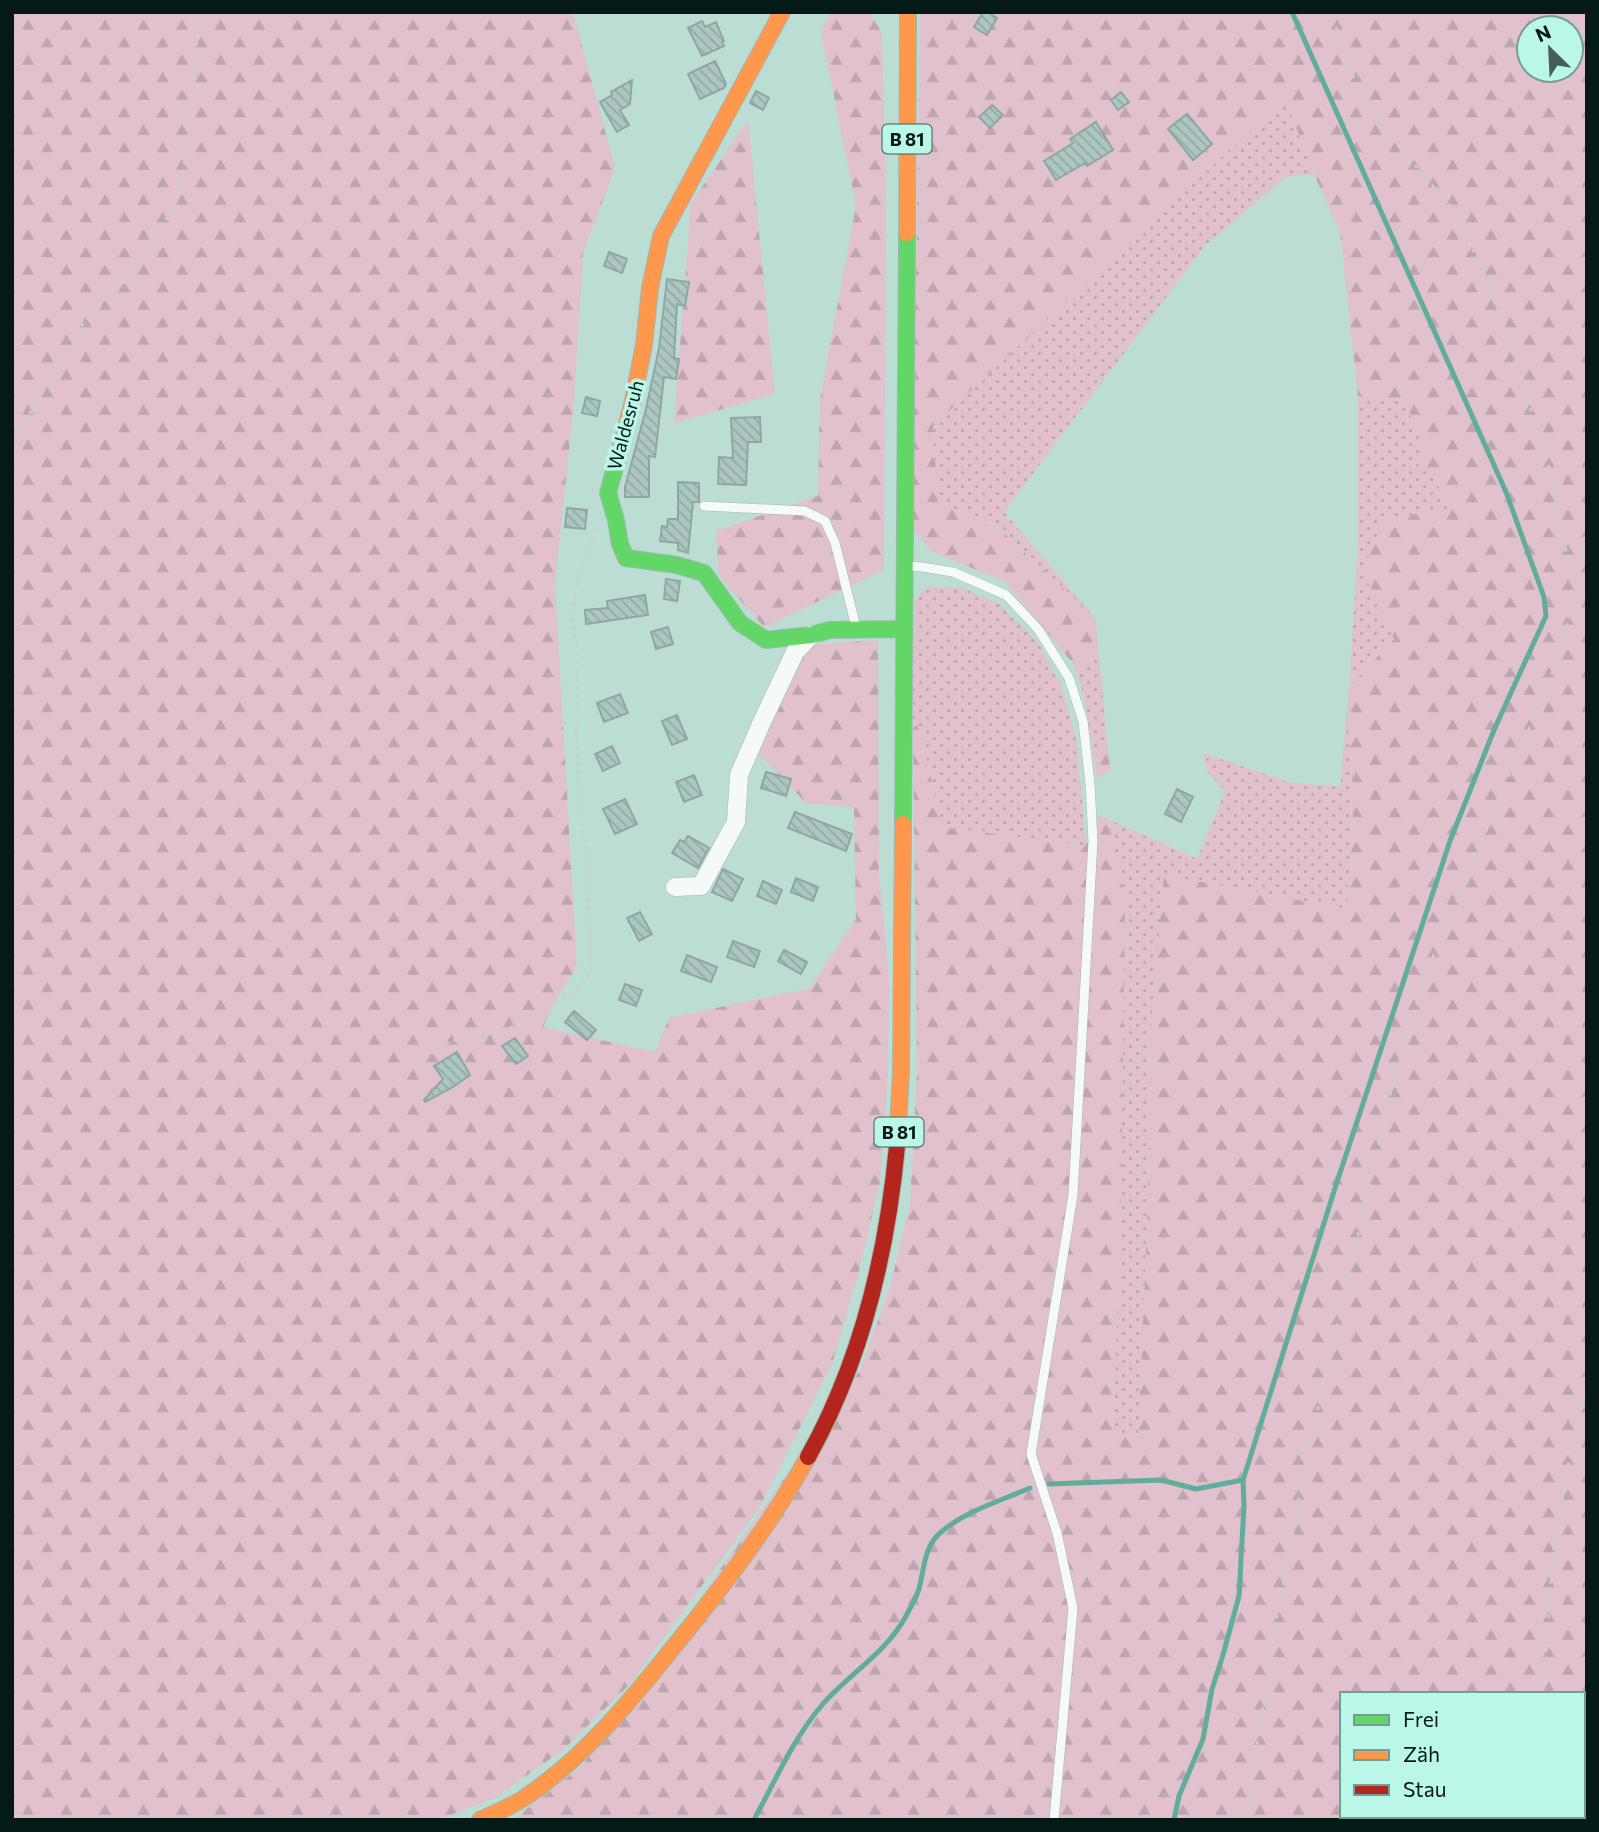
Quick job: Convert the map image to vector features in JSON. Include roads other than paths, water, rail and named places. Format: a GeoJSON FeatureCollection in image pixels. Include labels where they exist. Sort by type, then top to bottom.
{"type":"FeatureCollection","features":[{"type":"Feature","properties":{"kind":"main road","name":"Waldesruh"},"geometry":{"type":"LineString","coordinates":[[782,12],[661,236],[632,405],[608,493],[626,558],[677,565],[704,573],[740,623],[766,640],[830,630],[903,629]]}},
{"type":"Feature","properties":{"kind":"main road","name":"B 81"},"geometry":{"type":"LineString","coordinates":[[480,1820],[527,1796],[557,1772],[637,1692],[743,1558],[774,1514],[796,1479],[833,1406],[873,1286],[888,1223],[899,1137],[901,1072],[908,12]]}},
{"type":"Feature","properties":{"kind":"street"},"geometry":{"type":"LineString","coordinates":[[675,887],[701,886],[736,822],[739,775],[796,652],[811,635]]}},
{"type":"Feature","properties":{"kind":"lane"},"geometry":{"type":"LineString","coordinates":[[704,506],[805,511],[825,521],[835,543],[856,629]]}},
{"type":"Feature","properties":{"kind":"lane"},"geometry":{"type":"LineString","coordinates":[[903,566],[953,572],[1006,595],[1038,629],[1069,678],[1083,721],[1093,841],[1073,1195],[1031,1454],[1057,1533],[1073,1608],[1054,1820]]}},
{"type":"Feature","properties":{"kind":"waterway"},"geometry":{"type":"LineString","coordinates":[[1174,1820],[1179,1796],[1203,1739],[1212,1689],[1239,1596],[1243,1480],[1336,1185],[1450,841],[1494,730],[1546,616],[1544,597],[1506,492],[1292,12]]}},
{"type":"Feature","properties":{"kind":"waterway"},"geometry":{"type":"LineString","coordinates":[[1049,1484],[1161,1480],[1196,1489],[1243,1480]]}},
{"type":"Feature","properties":{"kind":"waterway"},"geometry":{"type":"LineString","coordinates":[[754,1820],[785,1761],[812,1718],[898,1629],[918,1592],[927,1553],[934,1539],[950,1525],[972,1513],[1030,1488]]}}]}
